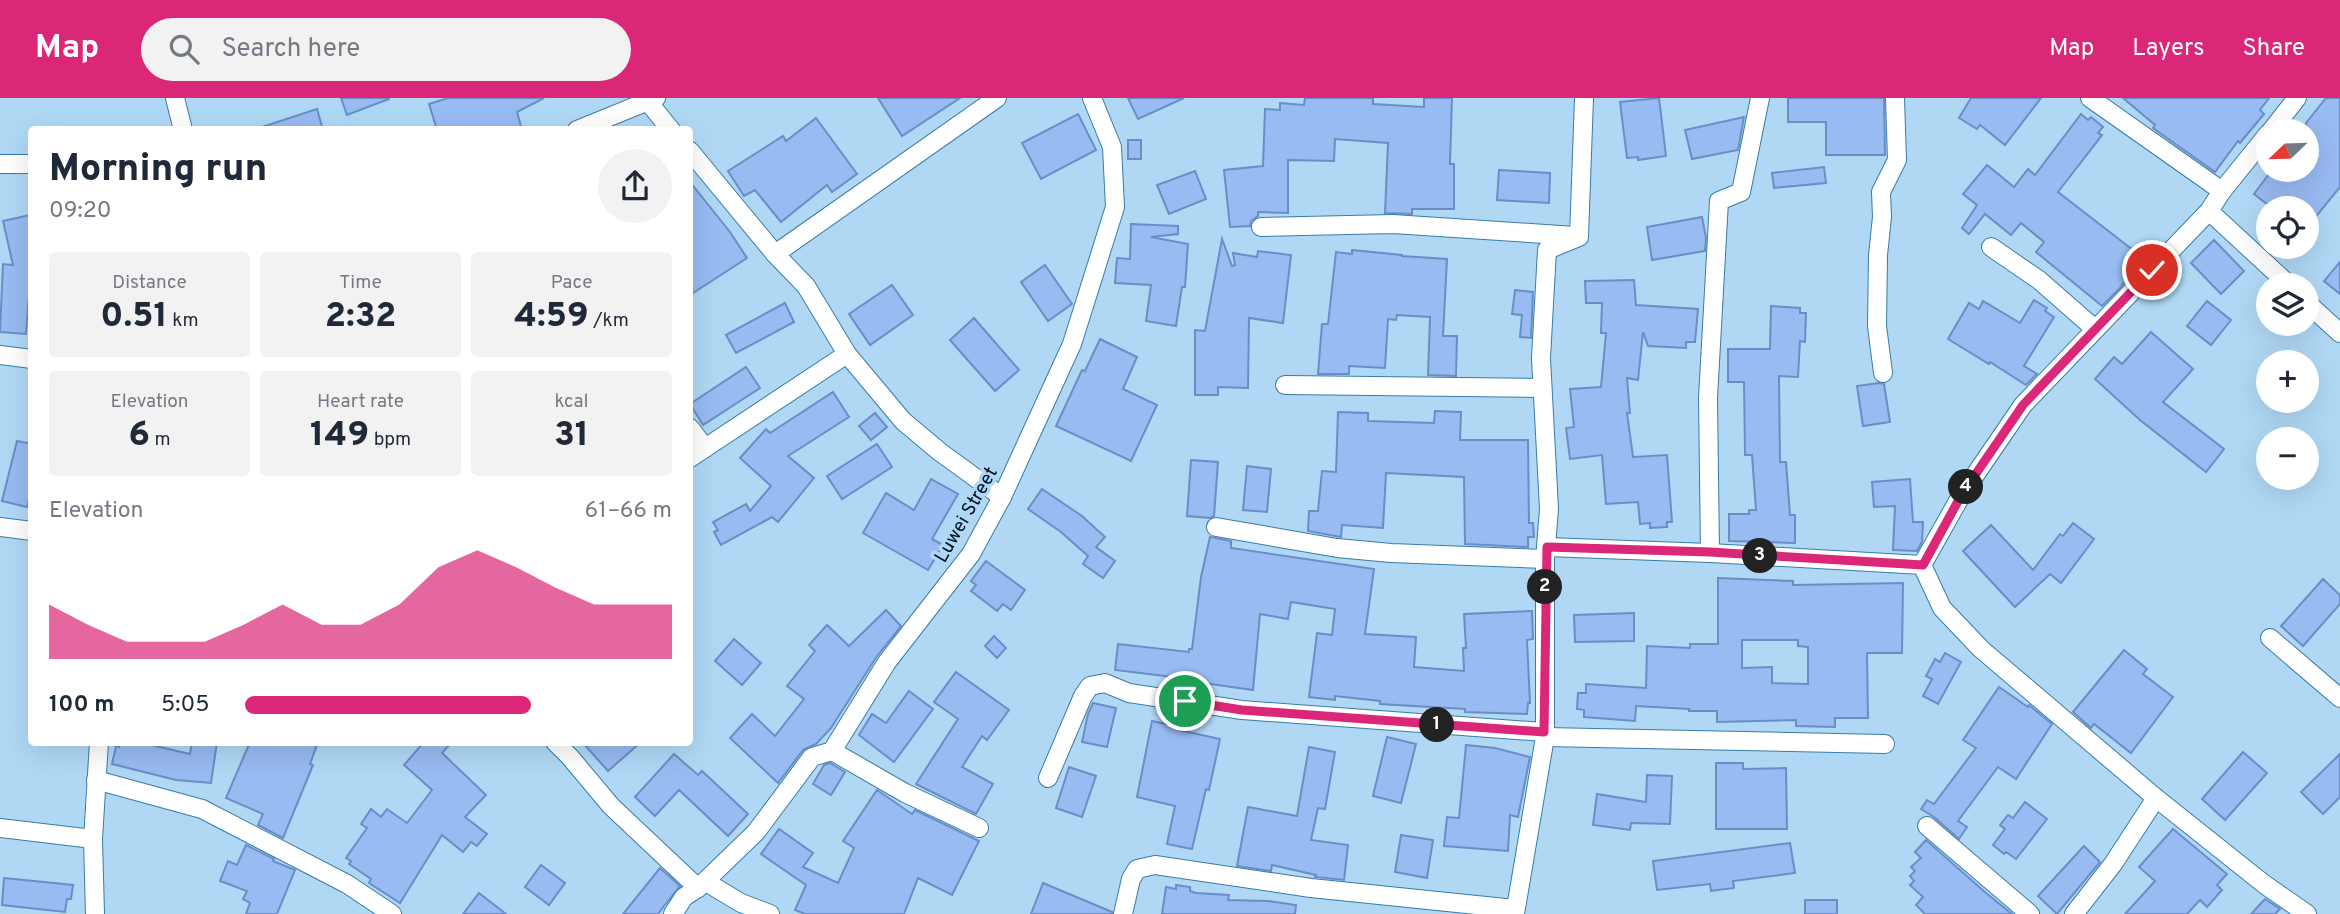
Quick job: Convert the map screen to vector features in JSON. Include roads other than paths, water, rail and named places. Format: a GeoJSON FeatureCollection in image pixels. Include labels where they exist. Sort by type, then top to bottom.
{"type":"FeatureCollection","features":[{"type":"Feature","properties":{"kind":"street"},"geometry":{"type":"LineString","coordinates":[[175,98],[182,126]]}},
{"type":"Feature","properties":{"kind":"street"},"geometry":{"type":"LineString","coordinates":[[775,254],[997,98]]}},
{"type":"Feature","properties":{"kind":"street","name":"Luwei Street"},"geometry":{"type":"LineString","coordinates":[[673,914],[684,897],[702,885],[756,832],[812,757],[832,751],[887,662],[971,554],[1002,497],[1072,344],[1115,207],[1112,147],[1092,98]]}},
{"type":"Feature","properties":{"kind":"street"},"geometry":{"type":"LineString","coordinates":[[1579,237],[1584,98]]}},
{"type":"Feature","properties":{"kind":"street"},"geometry":{"type":"LineString","coordinates":[[1710,552],[1708,398],[1719,201],[1741,192],[1760,98]]}},
{"type":"Feature","properties":{"kind":"street"},"geometry":{"type":"LineString","coordinates":[[1883,373],[1877,326],[1878,255],[1882,217],[1881,192],[1897,160],[1895,98]]}},
{"type":"Feature","properties":{"kind":"street"},"geometry":{"type":"LineString","coordinates":[[2090,98],[2222,191]]}},
{"type":"Feature","properties":{"kind":"street"},"geometry":{"type":"LineString","coordinates":[[2280,119],[2297,98]]}},
{"type":"Feature","properties":{"kind":"street"},"geometry":{"type":"LineString","coordinates":[[586,126],[650,99],[668,126]]}},
{"type":"Feature","properties":{"kind":"street"},"geometry":{"type":"LineString","coordinates":[[1923,565],[1962,494],[2023,405],[2209,211],[2256,149]]}},
{"type":"Feature","properties":{"kind":"street"},"geometry":{"type":"LineString","coordinates":[[693,155],[775,254],[806,286],[848,354],[903,421],[940,453],[1002,497]]}},
{"type":"Feature","properties":{"kind":"street"},"geometry":{"type":"LineString","coordinates":[[0,164],[28,164]]}},
{"type":"Feature","properties":{"kind":"street"},"geometry":{"type":"LineString","coordinates":[[2209,211],[2276,273]]}},
{"type":"Feature","properties":{"kind":"street"},"geometry":{"type":"LineString","coordinates":[[1261,227],[1393,223],[1579,237]]}},
{"type":"Feature","properties":{"kind":"street"},"geometry":{"type":"LineString","coordinates":[[1123,914],[1130,880],[1138,869],[1155,865],[1311,888],[1515,912],[1544,735],[1549,509],[1541,388],[1546,250],[1579,237]]}},
{"type":"Feature","properties":{"kind":"street"},"geometry":{"type":"LineString","coordinates":[[1991,247],[2039,280],[2095,329]]}},
{"type":"Feature","properties":{"kind":"street"},"geometry":{"type":"LineString","coordinates":[[2319,314],[2340,333]]}},
{"type":"Feature","properties":{"kind":"street"},"geometry":{"type":"LineString","coordinates":[[693,456],[848,354]]}},
{"type":"Feature","properties":{"kind":"street"},"geometry":{"type":"LineString","coordinates":[[0,355],[28,358]]}},
{"type":"Feature","properties":{"kind":"street"},"geometry":{"type":"LineString","coordinates":[[1285,385],[1541,388]]}},
{"type":"Feature","properties":{"kind":"street"},"geometry":{"type":"LineString","coordinates":[[693,432],[705,448]]}},
{"type":"Feature","properties":{"kind":"street"},"geometry":{"type":"LineString","coordinates":[[0,527],[28,530]]}},
{"type":"Feature","properties":{"kind":"street"},"geometry":{"type":"LineString","coordinates":[[1216,527],[1337,548],[1546,553],[1710,552],[1923,565]]}},
{"type":"Feature","properties":{"kind":"street"},"geometry":{"type":"LineString","coordinates":[[1923,565],[1942,608],[1981,649],[2156,798],[2264,884],[2307,914]]}},
{"type":"Feature","properties":{"kind":"street"},"geometry":{"type":"LineString","coordinates":[[2270,638],[2340,698]]}},
{"type":"Feature","properties":{"kind":"street"},"geometry":{"type":"LineString","coordinates":[[1048,778],[1083,696],[1090,686],[1105,683],[1129,693],[1242,710],[1544,735],[1885,744]]}},
{"type":"Feature","properties":{"kind":"street"},"geometry":{"type":"LineString","coordinates":[[95,914],[93,839],[99,746]]}},
{"type":"Feature","properties":{"kind":"street"},"geometry":{"type":"LineString","coordinates":[[559,746],[611,806],[702,885],[770,914]]}},
{"type":"Feature","properties":{"kind":"street"},"geometry":{"type":"LineString","coordinates":[[832,751],[905,793],[979,828]]}},
{"type":"Feature","properties":{"kind":"street"},"geometry":{"type":"LineString","coordinates":[[96,780],[202,809],[347,884],[393,914]]}},
{"type":"Feature","properties":{"kind":"street"},"geometry":{"type":"LineString","coordinates":[[2074,914],[2113,864],[2156,798]]}},
{"type":"Feature","properties":{"kind":"street"},"geometry":{"type":"LineString","coordinates":[[1927,825],[2030,914]]}},
{"type":"Feature","properties":{"kind":"street"},"geometry":{"type":"LineString","coordinates":[[0,828],[93,839]]}}]}
